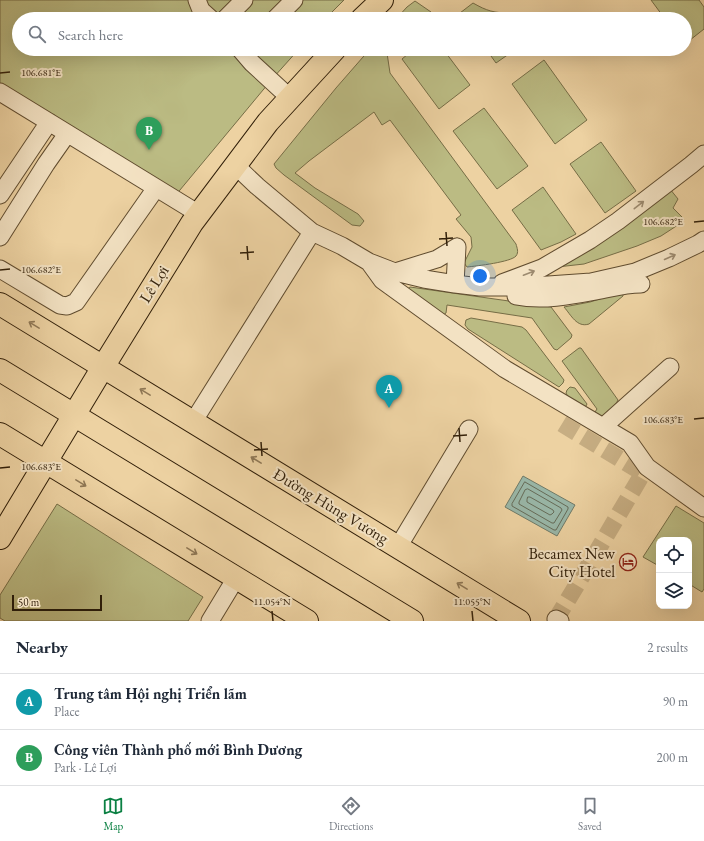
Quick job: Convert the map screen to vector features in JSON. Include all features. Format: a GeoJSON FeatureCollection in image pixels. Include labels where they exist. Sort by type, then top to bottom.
{"type":"FeatureCollection","features":[{"type":"Feature","properties":{"kind":"main road"},"geometry":{"type":"LineString","coordinates":[[369,12],[382,0]]}},
{"type":"Feature","properties":{"kind":"main road","name":"Lê Lợi"},"geometry":{"type":"LineString","coordinates":[[0,538],[199,214],[268,122],[329,56]]}},
{"type":"Feature","properties":{"kind":"main road","name":"Đường Hùng Vương"},"geometry":{"type":"LineString","coordinates":[[0,304],[520,621]]}},
{"type":"Feature","properties":{"kind":"main road"},"geometry":{"type":"LineString","coordinates":[[0,370],[412,621]]}},
{"type":"Feature","properties":{"kind":"main road"},"geometry":{"type":"LineString","coordinates":[[0,434],[307,621]]}},
{"type":"Feature","properties":{"kind":"street"},"geometry":{"type":"LineString","coordinates":[[197,0],[203,12]]}},
{"type":"Feature","properties":{"kind":"street"},"geometry":{"type":"LineString","coordinates":[[232,12],[244,0]]}},
{"type":"Feature","properties":{"kind":"street"},"geometry":{"type":"LineString","coordinates":[[282,12],[294,0]]}},
{"type":"Feature","properties":{"kind":"street"},"geometry":{"type":"LineString","coordinates":[[247,56],[252,63],[290,98]]}},
{"type":"Feature","properties":{"kind":"street"},"geometry":{"type":"LineString","coordinates":[[0,92],[199,214]]}},
{"type":"Feature","properties":{"kind":"street"},"geometry":{"type":"LineString","coordinates":[[0,195],[49,122]]}},
{"type":"Feature","properties":{"kind":"street"},"geometry":{"type":"LineString","coordinates":[[0,237],[46,164],[67,134]]}},
{"type":"Feature","properties":{"kind":"street"},"geometry":{"type":"LineString","coordinates":[[488,287],[542,268],[590,240],[618,221],[704,154]]}},
{"type":"Feature","properties":{"kind":"street"},"geometry":{"type":"LineString","coordinates":[[236,166],[257,186],[312,232],[342,246],[369,262],[395,272],[455,284],[488,287],[520,287],[638,278],[669,258],[704,240]]}},
{"type":"Feature","properties":{"kind":"street"},"geometry":{"type":"LineString","coordinates":[[0,269],[60,305],[67,306],[76,302],[156,188]]}},
{"type":"Feature","properties":{"kind":"street"},"geometry":{"type":"LineString","coordinates":[[193,422],[312,232]]}},
{"type":"Feature","properties":{"kind":"street"},"geometry":{"type":"LineString","coordinates":[[395,272],[437,259],[457,247],[455,284]]}},
{"type":"Feature","properties":{"kind":"street"},"geometry":{"type":"LineString","coordinates":[[369,262],[382,280],[505,369],[630,443],[647,467],[701,502]]}},
{"type":"Feature","properties":{"kind":"street"},"geometry":{"type":"LineString","coordinates":[[603,427],[670,367]]}},
{"type":"Feature","properties":{"kind":"street"},"geometry":{"type":"LineString","coordinates":[[398,547],[469,429]]}},
{"type":"Feature","properties":{"kind":"street"},"geometry":{"type":"LineString","coordinates":[[210,621],[236,578]]}},
{"type":"Feature","properties":{"kind":"green space"},"geometry":{"type":"Polygon","coordinates":[[[0,0],[344,0],[332,12],[12,12],[12,56],[293,56],[170,202],[0,99],[0,0]]]}},
{"type":"Feature","properties":{"kind":"green space"},"geometry":{"type":"Polygon","coordinates":[[[651,0],[699,0],[704,7],[704,29],[692,38],[692,12],[660,12],[651,0]]]}},
{"type":"Feature","properties":{"kind":"green space"},"geometry":{"type":"Polygon","coordinates":[[[415,1],[431,12],[402,12],[415,1]]]}},
{"type":"Feature","properties":{"kind":"green space"},"geometry":{"type":"Polygon","coordinates":[[[473,3],[482,8],[495,12],[461,12],[473,3]]]}},
{"type":"Feature","properties":{"kind":"green space"},"geometry":{"type":"Polygon","coordinates":[[[364,56],[387,56],[390,73],[516,244],[518,252],[516,256],[501,262],[467,267],[464,263],[472,247],[471,237],[456,219],[461,215],[390,120],[382,125],[374,112],[295,173],[315,188],[358,214],[364,221],[360,226],[352,225],[276,168],[274,164],[364,56]]]}},
{"type":"Feature","properties":{"kind":"green space"},"geometry":{"type":"Polygon","coordinates":[[[406,56],[448,56],[470,85],[439,109],[402,59],[406,56]]]}},
{"type":"Feature","properties":{"kind":"green space"},"geometry":{"type":"Polygon","coordinates":[[[491,56],[506,56],[496,63],[491,56]]]}},
{"type":"Feature","properties":{"kind":"green space"},"geometry":{"type":"Polygon","coordinates":[[[544,60],[587,120],[555,144],[512,84],[544,60]]]}},
{"type":"Feature","properties":{"kind":"green space"},"geometry":{"type":"Polygon","coordinates":[[[484,108],[528,166],[497,189],[453,131],[484,108]]]}},
{"type":"Feature","properties":{"kind":"green space"},"geometry":{"type":"Polygon","coordinates":[[[601,142],[636,191],[605,213],[570,164],[601,142]]]}},
{"type":"Feature","properties":{"kind":"green space"},"geometry":{"type":"Polygon","coordinates":[[[543,187],[576,234],[541,250],[512,210],[543,187]]]}},
{"type":"Feature","properties":{"kind":"green space"},"geometry":{"type":"Polygon","coordinates":[[[670,189],[678,199],[673,208],[684,219],[681,223],[661,236],[637,246],[584,264],[557,267],[670,189]]]}},
{"type":"Feature","properties":{"kind":"green space"},"geometry":{"type":"Polygon","coordinates":[[[410,287],[551,307],[572,335],[571,338],[557,350],[554,349],[532,318],[447,305],[446,313],[443,315],[406,290],[410,287]]]}},
{"type":"Feature","properties":{"kind":"green space"},"geometry":{"type":"Polygon","coordinates":[[[623,293],[623,296],[589,324],[585,325],[578,322],[564,307],[590,302],[623,293]]]}},
{"type":"Feature","properties":{"kind":"green space"},"geometry":{"type":"Polygon","coordinates":[[[471,318],[522,327],[526,330],[564,380],[563,383],[559,387],[468,329],[465,325],[466,320],[471,318]]]}},
{"type":"Feature","properties":{"kind":"green space"},"geometry":{"type":"Polygon","coordinates":[[[581,348],[618,400],[610,410],[599,417],[595,412],[597,409],[562,361],[581,348]]]}},
{"type":"Feature","properties":{"kind":"green space"},"geometry":{"type":"Polygon","coordinates":[[[570,387],[575,388],[587,404],[586,406],[583,408],[568,397],[566,393],[570,387]]]}},
{"type":"Feature","properties":{"kind":"green space"},"geometry":{"type":"Polygon","coordinates":[[[57,504],[203,597],[188,621],[5,621],[0,618],[0,595],[57,504]]]}},
{"type":"Feature","properties":{"kind":"green space"},"geometry":{"type":"Polygon","coordinates":[[[676,506],[704,523],[704,589],[702,592],[692,586],[692,537],[656,537],[656,564],[643,557],[676,506]]]}},
{"type":"Feature","properties":{"kind":"water"},"geometry":{"type":"Polygon","coordinates":[[[523,476],[575,505],[557,536],[505,507],[523,476]]]}},
{"type":"Feature","properties":{"kind":"tunnel"},"geometry":{"type":"LineString","coordinates":[[555,621],[643,473],[559,422]]}},
{"type":"Feature","properties":{"kind":"place","name":"Công viên Thành phố mới Bình Dương"},"geometry":{"type":"Point","coordinates":[149,150]}},
{"type":"Feature","properties":{"kind":"place","name":"Trung tâm Hội nghị Triển lãm"},"geometry":{"type":"Point","coordinates":[389,408]}},
{"type":"Feature","properties":{"kind":"place","name":"Becamex New City Hotel"},"geometry":{"type":"Point","coordinates":[628,562]}}]}
